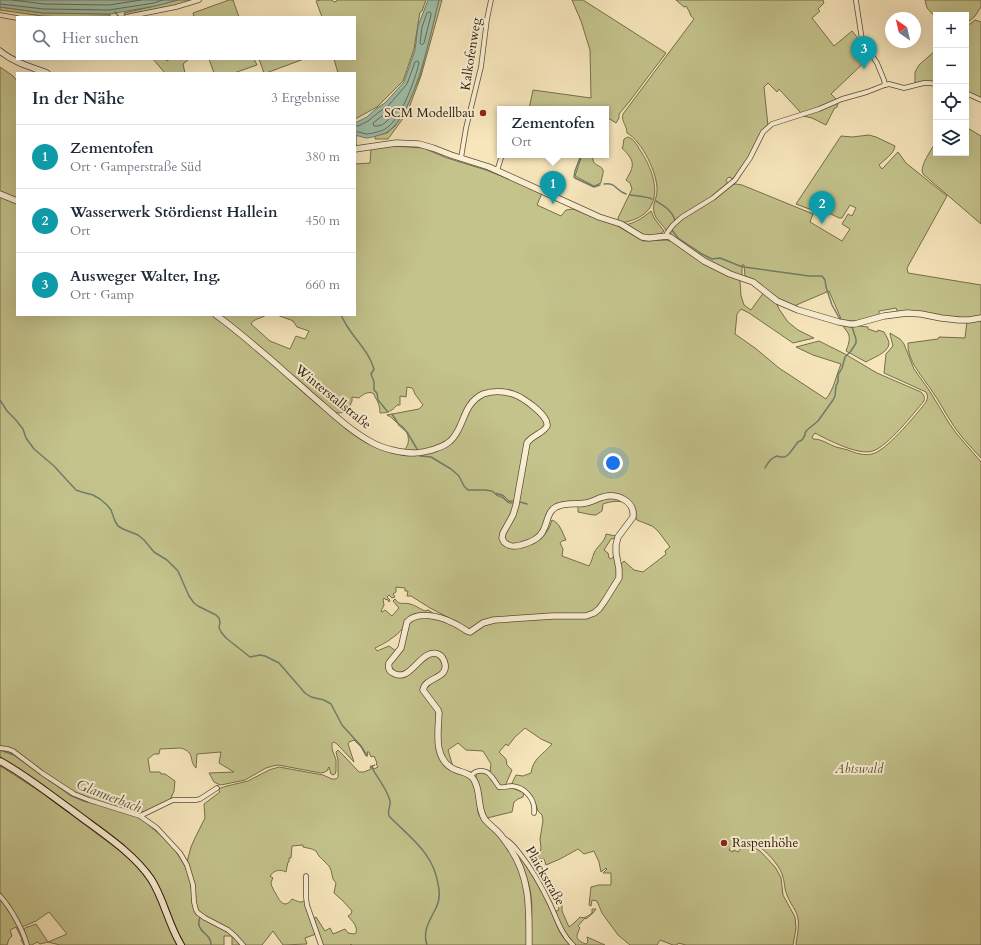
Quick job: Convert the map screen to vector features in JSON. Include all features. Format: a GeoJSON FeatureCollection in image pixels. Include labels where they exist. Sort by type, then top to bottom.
{"type":"FeatureCollection","features":[{"type":"Feature","properties":{"kind":"main road"},"geometry":{"type":"LineString","coordinates":[[0,761],[22,774],[138,862],[152,880],[158,891],[171,927],[180,943]]}},
{"type":"Feature","properties":{"kind":"street"},"geometry":{"type":"LineString","coordinates":[[131,16],[176,7],[199,0]]}},
{"type":"Feature","properties":{"kind":"street","name":"Kalkofenweg"},"geometry":{"type":"LineString","coordinates":[[460,158],[481,67],[491,0]]}},
{"type":"Feature","properties":{"kind":"street"},"geometry":{"type":"LineString","coordinates":[[856,1],[862,40],[877,62],[885,85]]}},
{"type":"Feature","properties":{"kind":"street"},"geometry":{"type":"LineString","coordinates":[[0,15],[16,18]]}},
{"type":"Feature","properties":{"kind":"street"},"geometry":{"type":"LineString","coordinates":[[0,51],[19,63],[44,72]]}},
{"type":"Feature","properties":{"kind":"street"},"geometry":{"type":"LineString","coordinates":[[667,236],[667,233],[673,225],[682,217],[713,198],[735,180],[750,158],[760,136],[768,127],[778,122],[819,109],[842,99],[885,85],[889,84],[904,88],[924,83],[933,84]]}},
{"type":"Feature","properties":{"kind":"street"},"geometry":{"type":"LineString","coordinates":[[969,94],[981,100]]}},
{"type":"Feature","properties":{"kind":"street"},"geometry":{"type":"LineString","coordinates":[[356,149],[388,144],[419,144],[482,165],[594,215],[611,222],[621,224],[642,237],[670,237],[704,262],[725,272],[753,282],[777,301],[798,310],[839,322],[855,324],[884,316],[907,313],[959,320],[981,318]]}},
{"type":"Feature","properties":{"kind":"street"},"geometry":{"type":"LineString","coordinates":[[498,171],[501,158]]}},
{"type":"Feature","properties":{"kind":"street"},"geometry":{"type":"LineString","coordinates":[[0,194],[16,201]]}},
{"type":"Feature","properties":{"kind":"street","name":"Winterstallstraße"},"geometry":{"type":"LineString","coordinates":[[217,316],[240,332],[351,429],[384,448],[416,453],[446,444],[456,434],[465,413],[471,404],[479,397],[488,393],[508,392],[529,403],[544,417],[547,422],[547,426],[527,443],[514,510],[503,536],[504,542],[508,545],[522,545],[536,539],[544,530],[550,513],[558,506],[588,503],[602,497],[609,496],[622,498],[630,505],[633,511],[633,517],[618,537],[616,545],[619,578],[601,607],[592,615],[494,620],[483,623],[470,632],[450,621],[431,616],[419,615],[407,622],[400,648],[389,662],[389,669],[394,674],[403,675],[426,656],[431,654],[439,654],[442,657],[445,664],[444,671],[438,677],[426,684],[423,690],[438,710],[438,737],[443,759],[446,764],[452,768],[471,776]]}},
{"type":"Feature","properties":{"kind":"street"},"geometry":{"type":"LineString","coordinates":[[0,748],[8,749],[13,752],[74,794],[88,800],[140,816],[157,828],[180,853],[186,865],[193,885],[194,902],[198,913],[228,930],[243,945]]}},
{"type":"Feature","properties":{"kind":"street"},"geometry":{"type":"LineString","coordinates":[[529,945],[527,886],[522,871],[513,848],[483,816],[478,788],[471,776],[475,771],[484,771],[491,775],[499,787],[511,786],[522,790],[533,802],[535,808],[534,813]]}},
{"type":"Feature","properties":{"kind":"street"},"geometry":{"type":"LineString","coordinates":[[140,816],[173,800],[200,799],[217,788]]}},
{"type":"Feature","properties":{"kind":"street","name":"Plaickstraße"},"geometry":{"type":"LineString","coordinates":[[513,848],[525,861],[540,884],[563,933],[573,945]]}},
{"type":"Feature","properties":{"kind":"street"},"geometry":{"type":"LineString","coordinates":[[306,876],[307,905],[321,945]]}},
{"type":"Feature","properties":{"kind":"street"},"geometry":{"type":"LineString","coordinates":[[0,896],[6,903],[21,929],[27,945]]}},
{"type":"Feature","properties":{"kind":"green space"},"geometry":{"type":"Polygon","coordinates":[[[178,0],[194,0],[178,5],[125,15],[124,13],[155,6],[178,0]]]}},
{"type":"Feature","properties":{"kind":"green space"},"geometry":{"type":"Polygon","coordinates":[[[229,0],[233,0],[239,16],[194,16],[193,13],[229,0]]]}},
{"type":"Feature","properties":{"kind":"green space"},"geometry":{"type":"Polygon","coordinates":[[[426,0],[422,11],[420,12],[414,49],[403,81],[377,107],[356,118],[356,72],[338,72],[334,60],[356,60],[356,16],[322,16],[316,1],[426,0]]]}},
{"type":"Feature","properties":{"kind":"green space"},"geometry":{"type":"Polygon","coordinates":[[[439,0],[442,0],[421,76],[407,113],[388,139],[375,139],[375,136],[387,133],[395,126],[405,111],[420,76],[439,0]]]}},
{"type":"Feature","properties":{"kind":"green space"},"geometry":{"type":"Polygon","coordinates":[[[572,0],[583,0],[666,53],[619,114],[619,118],[616,123],[609,119],[609,106],[530,106],[533,90],[591,98],[590,50],[581,21],[572,0]]]}},
{"type":"Feature","properties":{"kind":"green space"},"geometry":{"type":"Polygon","coordinates":[[[676,0],[823,0],[824,3],[818,9],[820,11],[812,18],[834,46],[852,31],[872,55],[831,94],[837,100],[801,113],[779,89],[777,92],[768,83],[764,87],[768,126],[747,161],[733,179],[729,177],[726,180],[728,184],[672,224],[666,230],[657,219],[654,212],[657,184],[652,167],[638,143],[627,133],[623,121],[623,114],[694,19],[686,6],[684,7],[676,0]]]}},
{"type":"Feature","properties":{"kind":"green space"},"geometry":{"type":"Polygon","coordinates":[[[925,0],[981,0],[981,7],[969,21],[969,12],[933,12],[933,15],[927,8],[925,0]]]}},
{"type":"Feature","properties":{"kind":"green space"},"geometry":{"type":"Polygon","coordinates":[[[0,7],[43,13],[110,14],[110,16],[42,16],[0,10],[0,7]]]}},
{"type":"Feature","properties":{"kind":"green space"},"geometry":{"type":"Polygon","coordinates":[[[975,20],[981,22],[981,98],[969,92],[969,25],[975,20]]]}},
{"type":"Feature","properties":{"kind":"green space"},"geometry":{"type":"Polygon","coordinates":[[[933,53],[933,83],[915,84],[915,72],[919,65],[933,53]]]}},
{"type":"Feature","properties":{"kind":"green space"},"geometry":{"type":"Polygon","coordinates":[[[154,60],[188,60],[183,64],[185,72],[164,72],[154,60]]]}},
{"type":"Feature","properties":{"kind":"green space"},"geometry":{"type":"Polygon","coordinates":[[[209,60],[254,60],[257,65],[237,72],[214,72],[209,60]]]}},
{"type":"Feature","properties":{"kind":"green space"},"geometry":{"type":"Polygon","coordinates":[[[259,60],[301,60],[269,72],[264,72],[259,60]]]}},
{"type":"Feature","properties":{"kind":"green space","name":"Abtswald"},"geometry":{"type":"Polygon","coordinates":[[[0,67],[16,80],[16,316],[264,316],[251,324],[270,341],[290,349],[296,336],[305,339],[309,331],[297,327],[293,321],[280,316],[356,316],[356,164],[370,163],[371,149],[393,146],[423,148],[447,158],[486,170],[542,193],[537,205],[561,216],[566,210],[573,209],[616,225],[643,241],[667,240],[676,243],[695,258],[715,269],[737,278],[740,281],[741,296],[744,305],[751,310],[764,292],[776,302],[788,322],[798,330],[814,338],[793,343],[741,309],[737,314],[735,334],[779,368],[826,399],[833,387],[841,364],[813,355],[796,347],[819,341],[877,373],[921,392],[924,396],[924,401],[900,429],[886,443],[873,451],[867,452],[852,449],[835,443],[815,433],[812,437],[813,439],[857,453],[866,455],[872,454],[878,452],[892,441],[924,404],[927,398],[926,392],[884,373],[886,354],[893,346],[890,333],[900,339],[904,344],[914,369],[949,423],[981,462],[981,945],[796,945],[798,924],[797,916],[786,893],[780,870],[775,862],[763,850],[756,845],[743,843],[740,839],[738,842],[735,840],[729,850],[738,852],[742,847],[755,848],[760,851],[775,867],[781,878],[783,895],[795,917],[796,928],[793,945],[686,945],[678,943],[677,945],[673,945],[660,940],[657,945],[630,945],[618,935],[602,913],[597,901],[592,900],[591,906],[589,905],[591,887],[611,885],[611,873],[603,873],[607,869],[606,868],[601,872],[599,862],[594,851],[584,854],[578,849],[546,865],[544,859],[538,858],[541,848],[540,839],[543,821],[542,815],[538,811],[534,800],[528,793],[512,783],[516,775],[523,776],[531,773],[536,760],[552,744],[541,739],[525,728],[508,746],[506,744],[499,752],[506,759],[507,765],[512,770],[505,786],[498,784],[494,779],[490,772],[491,764],[483,751],[466,750],[458,743],[448,750],[453,767],[452,770],[472,780],[476,788],[478,812],[480,817],[504,844],[520,871],[526,894],[527,945],[322,945],[314,918],[316,917],[325,931],[330,928],[333,934],[345,929],[348,933],[354,934],[356,933],[356,928],[348,916],[352,911],[334,893],[336,883],[333,879],[329,866],[316,851],[303,847],[303,845],[292,846],[291,858],[289,858],[286,872],[273,872],[270,876],[273,878],[271,882],[272,888],[279,900],[283,903],[287,904],[292,899],[300,902],[305,900],[316,934],[305,938],[307,944],[283,945],[273,931],[262,945],[244,945],[234,933],[221,924],[220,927],[232,934],[241,945],[232,945],[232,936],[224,936],[224,945],[184,945],[174,927],[159,889],[149,871],[142,863],[39,783],[0,759],[0,749],[9,751],[51,782],[77,797],[141,817],[156,828],[175,850],[185,866],[190,879],[194,907],[197,914],[199,912],[195,902],[193,881],[187,862],[191,847],[205,818],[204,804],[220,792],[218,789],[248,781],[269,770],[279,767],[323,775],[336,779],[338,777],[338,760],[336,752],[338,750],[359,772],[364,772],[371,769],[370,767],[372,766],[374,769],[378,767],[374,756],[371,757],[369,752],[367,752],[368,755],[366,756],[361,747],[354,740],[348,744],[354,762],[334,742],[332,743],[332,749],[336,760],[336,771],[333,775],[331,774],[329,767],[328,770],[321,773],[278,765],[266,768],[245,780],[221,785],[214,782],[209,773],[234,772],[219,763],[221,752],[197,754],[196,768],[192,762],[189,752],[186,750],[181,748],[160,749],[159,754],[154,754],[148,759],[150,772],[160,772],[161,774],[165,774],[175,781],[174,791],[169,800],[150,810],[137,813],[78,795],[62,786],[18,753],[0,746],[0,67]],[[407,387],[406,397],[400,396],[400,405],[397,405],[388,412],[380,413],[377,400],[372,393],[364,394],[359,398],[352,397],[352,401],[347,412],[338,413],[332,411],[342,423],[377,447],[416,455],[439,449],[453,441],[459,433],[473,403],[485,395],[506,393],[513,395],[525,401],[537,410],[545,424],[544,427],[525,442],[515,501],[509,501],[503,495],[496,493],[496,495],[509,503],[515,503],[500,536],[500,540],[507,546],[515,547],[539,540],[544,536],[552,520],[559,526],[566,540],[560,543],[563,549],[562,556],[589,566],[594,553],[606,534],[616,536],[616,538],[611,539],[604,550],[608,553],[609,558],[611,559],[615,555],[618,569],[617,578],[601,605],[594,612],[596,614],[616,587],[620,576],[620,565],[624,561],[634,570],[643,572],[666,554],[665,551],[670,547],[657,530],[652,526],[637,520],[634,507],[631,502],[621,496],[613,495],[602,496],[582,502],[565,502],[558,504],[549,512],[541,532],[536,536],[530,540],[520,543],[508,543],[505,533],[516,511],[526,450],[531,441],[547,429],[549,424],[548,418],[537,407],[520,396],[501,390],[492,391],[482,394],[474,399],[467,407],[454,436],[447,442],[435,448],[415,451],[404,450],[408,445],[407,432],[402,426],[387,415],[419,409],[423,405],[412,388],[407,387]],[[396,587],[396,592],[393,594],[395,597],[392,598],[389,595],[387,597],[390,600],[389,602],[387,599],[383,599],[384,605],[381,611],[382,612],[385,610],[392,616],[399,608],[393,601],[395,599],[400,603],[408,603],[425,611],[428,610],[436,615],[419,613],[412,615],[408,618],[403,628],[397,634],[375,648],[377,651],[389,646],[400,654],[404,646],[407,628],[412,621],[417,618],[431,618],[458,626],[457,622],[411,596],[407,596],[408,591],[405,591],[405,588],[396,587]]]}},
{"type":"Feature","properties":{"kind":"green space"},"geometry":{"type":"Polygon","coordinates":[[[838,102],[837,107],[834,109],[826,125],[812,118],[803,116],[838,102]]]}},
{"type":"Feature","properties":{"kind":"green space"},"geometry":{"type":"Polygon","coordinates":[[[969,129],[981,136],[981,224],[923,174],[922,171],[926,158],[933,147],[933,156],[969,156],[969,129]]]}},
{"type":"Feature","properties":{"kind":"green space"},"geometry":{"type":"Polygon","coordinates":[[[869,135],[895,146],[891,154],[879,165],[882,169],[898,152],[906,163],[947,196],[907,268],[908,273],[981,285],[981,316],[970,318],[898,313],[896,308],[879,311],[879,316],[860,321],[842,321],[829,291],[794,306],[780,301],[753,279],[745,276],[744,265],[742,265],[742,276],[714,265],[671,235],[671,230],[680,220],[731,185],[736,184],[742,185],[813,214],[810,222],[842,241],[850,229],[842,224],[848,214],[852,216],[856,208],[850,205],[842,218],[839,218],[823,210],[820,213],[796,204],[841,136],[852,137],[869,135]]]}},
{"type":"Feature","properties":{"kind":"green space"},"geometry":{"type":"Polygon","coordinates":[[[628,137],[635,142],[652,173],[654,196],[651,205],[645,213],[635,219],[620,223],[618,218],[632,189],[630,183],[626,180],[631,170],[632,163],[629,156],[622,148],[624,139],[628,137]]]}},
{"type":"Feature","properties":{"kind":"green space"},"geometry":{"type":"Polygon","coordinates":[[[581,158],[593,158],[593,162],[602,168],[603,171],[601,183],[594,186],[575,176],[581,158]]]}},
{"type":"Feature","properties":{"kind":"green space"},"geometry":{"type":"Polygon","coordinates":[[[651,211],[654,218],[664,231],[659,234],[654,236],[644,235],[625,225],[639,220],[651,211]]]}},
{"type":"Feature","properties":{"kind":"green space"},"geometry":{"type":"Polygon","coordinates":[[[981,319],[981,458],[964,440],[916,368],[908,350],[908,343],[938,339],[939,337],[965,338],[967,321],[981,319]]]}},
{"type":"Feature","properties":{"kind":"green space"},"geometry":{"type":"Polygon","coordinates":[[[842,324],[868,327],[868,329],[877,332],[878,330],[884,332],[889,344],[888,347],[883,353],[866,362],[846,351],[849,337],[842,324]]]}},
{"type":"Feature","properties":{"kind":"green space"},"geometry":{"type":"Polygon","coordinates":[[[614,497],[625,502],[609,502],[603,504],[602,511],[596,515],[578,512],[578,505],[603,498],[614,497]]]}},
{"type":"Feature","properties":{"kind":"green space"},"geometry":{"type":"Polygon","coordinates":[[[0,766],[45,795],[132,860],[139,867],[157,894],[177,945],[60,945],[48,942],[67,934],[49,912],[36,921],[22,927],[0,894],[0,766]]]}},
{"type":"Feature","properties":{"kind":"green space"},"geometry":{"type":"Polygon","coordinates":[[[479,772],[488,774],[494,783],[524,793],[523,797],[514,802],[512,812],[487,818],[476,777],[476,774],[479,772]]]}},
{"type":"Feature","properties":{"kind":"green space"},"geometry":{"type":"Polygon","coordinates":[[[514,850],[521,858],[538,886],[563,937],[571,945],[530,945],[532,915],[531,892],[525,872],[514,850]]]}},
{"type":"Feature","properties":{"kind":"green space"},"geometry":{"type":"Polygon","coordinates":[[[0,898],[15,920],[26,945],[24,945],[21,940],[22,939],[16,927],[10,930],[12,936],[7,945],[0,945],[0,898]]]}},
{"type":"Feature","properties":{"kind":"green space"},"geometry":{"type":"Polygon","coordinates":[[[560,900],[562,902],[562,911],[569,927],[580,917],[582,918],[588,916],[592,913],[592,909],[596,909],[593,913],[586,919],[585,918],[578,926],[580,928],[577,938],[586,944],[588,942],[587,937],[605,945],[576,945],[572,942],[563,930],[557,916],[556,911],[559,910],[558,905],[560,900]]]}},
{"type":"Feature","properties":{"kind":"green space"},"geometry":{"type":"Polygon","coordinates":[[[36,924],[48,942],[40,944],[37,942],[32,945],[28,945],[23,931],[25,928],[36,924]]]}},
{"type":"Feature","properties":{"kind":"water"},"geometry":{"type":"Polygon","coordinates":[[[0,0],[178,0],[155,6],[110,14],[43,13],[0,7],[0,0]]]}},
{"type":"Feature","properties":{"kind":"water"},"geometry":{"type":"Polygon","coordinates":[[[428,0],[439,0],[414,91],[406,109],[397,123],[387,132],[369,138],[356,136],[356,122],[367,117],[385,103],[404,82],[415,50],[418,26],[428,0]]]}},
{"type":"Feature","properties":{"kind":"waterway"},"geometry":{"type":"LineString","coordinates":[[115,12],[118,16]]}},
{"type":"Feature","properties":{"kind":"waterway"},"geometry":{"type":"LineString","coordinates":[[356,135],[356,145]]}},
{"type":"Feature","properties":{"kind":"waterway"},"geometry":{"type":"LineString","coordinates":[[580,158],[574,177],[594,187],[600,185]]}},
{"type":"Feature","properties":{"kind":"waterway"},"geometry":{"type":"LineString","coordinates":[[604,184],[614,185],[626,194]]}},
{"type":"Feature","properties":{"kind":"waterway"},"geometry":{"type":"LineString","coordinates":[[630,195],[652,199]]}},
{"type":"Feature","properties":{"kind":"waterway"},"geometry":{"type":"LineString","coordinates":[[656,201],[668,209],[674,217],[675,221],[670,227]]}},
{"type":"Feature","properties":{"kind":"waterway"},"geometry":{"type":"LineString","coordinates":[[672,230],[678,238],[712,259],[720,258],[744,267],[809,276],[822,276],[825,280],[832,305],[841,321]]}},
{"type":"Feature","properties":{"kind":"waterway"},"geometry":{"type":"LineString","coordinates":[[342,316],[372,363],[374,369],[371,374],[374,382],[374,390],[377,393],[378,400],[388,412]]}},
{"type":"Feature","properties":{"kind":"waterway"},"geometry":{"type":"LineString","coordinates":[[765,468],[773,458],[777,456],[785,457],[789,454],[798,442],[802,440],[807,430],[818,421],[833,400],[838,382],[838,375],[845,357],[856,343],[852,327],[844,325]]}},
{"type":"Feature","properties":{"kind":"waterway"},"geometry":{"type":"LineString","coordinates":[[0,400],[7,411],[23,429],[26,438],[34,449],[54,466],[76,490],[93,495],[100,499],[111,510],[118,526],[138,535],[154,552],[167,560],[178,571],[189,596],[194,603],[219,618],[219,628],[226,638],[250,657],[260,655],[265,656],[279,663],[305,693],[311,697],[324,700],[331,704],[342,725],[361,746],[367,756]]}},
{"type":"Feature","properties":{"kind":"waterway"},"geometry":{"type":"LineString","coordinates":[[392,414],[399,425],[407,432],[417,449]]}},
{"type":"Feature","properties":{"kind":"waterway"},"geometry":{"type":"LineString","coordinates":[[420,456],[431,457],[451,469],[459,476],[464,486],[468,490],[492,491],[497,495],[501,495],[508,502],[512,502]]}},
{"type":"Feature","properties":{"kind":"waterway"},"geometry":{"type":"LineString","coordinates":[[520,502],[527,504]]}},
{"type":"Feature","properties":{"kind":"waterway","name":"Glannerbach"},"geometry":{"type":"LineString","coordinates":[[0,750],[14,755],[70,795],[96,804]]}},
{"type":"Feature","properties":{"kind":"waterway"},"geometry":{"type":"LineString","coordinates":[[371,766],[389,796],[389,816],[426,854],[435,873],[439,890],[439,899],[426,930],[425,935],[427,945]]}},
{"type":"Feature","properties":{"kind":"waterway","name":"Glannerbach"},"geometry":{"type":"LineString","coordinates":[[149,825],[161,835]]}},
{"type":"Feature","properties":{"kind":"waterway","name":"Glannerbach"},"geometry":{"type":"LineString","coordinates":[[176,851],[182,859]]}},
{"type":"Feature","properties":{"kind":"waterway","name":"Glannerbach"},"geometry":{"type":"LineString","coordinates":[[200,916],[200,928],[208,936],[211,941],[211,945]]}},
{"type":"Feature","properties":{"kind":"place","name":"Ausweger Walter, Ing."},"geometry":{"type":"Point","coordinates":[864,69]}},
{"type":"Feature","properties":{"kind":"place","name":"SCM Modellbau"},"geometry":{"type":"Point","coordinates":[483,113]}},
{"type":"Feature","properties":{"kind":"place","name":"Zementofen"},"geometry":{"type":"Point","coordinates":[553,204]}},
{"type":"Feature","properties":{"kind":"place","name":"Wasserwerk Stördienst Hallein"},"geometry":{"type":"Point","coordinates":[822,224]}},
{"type":"Feature","properties":{"kind":"place","name":"Raspenhöhe"},"geometry":{"type":"Point","coordinates":[724,843]}}]}
